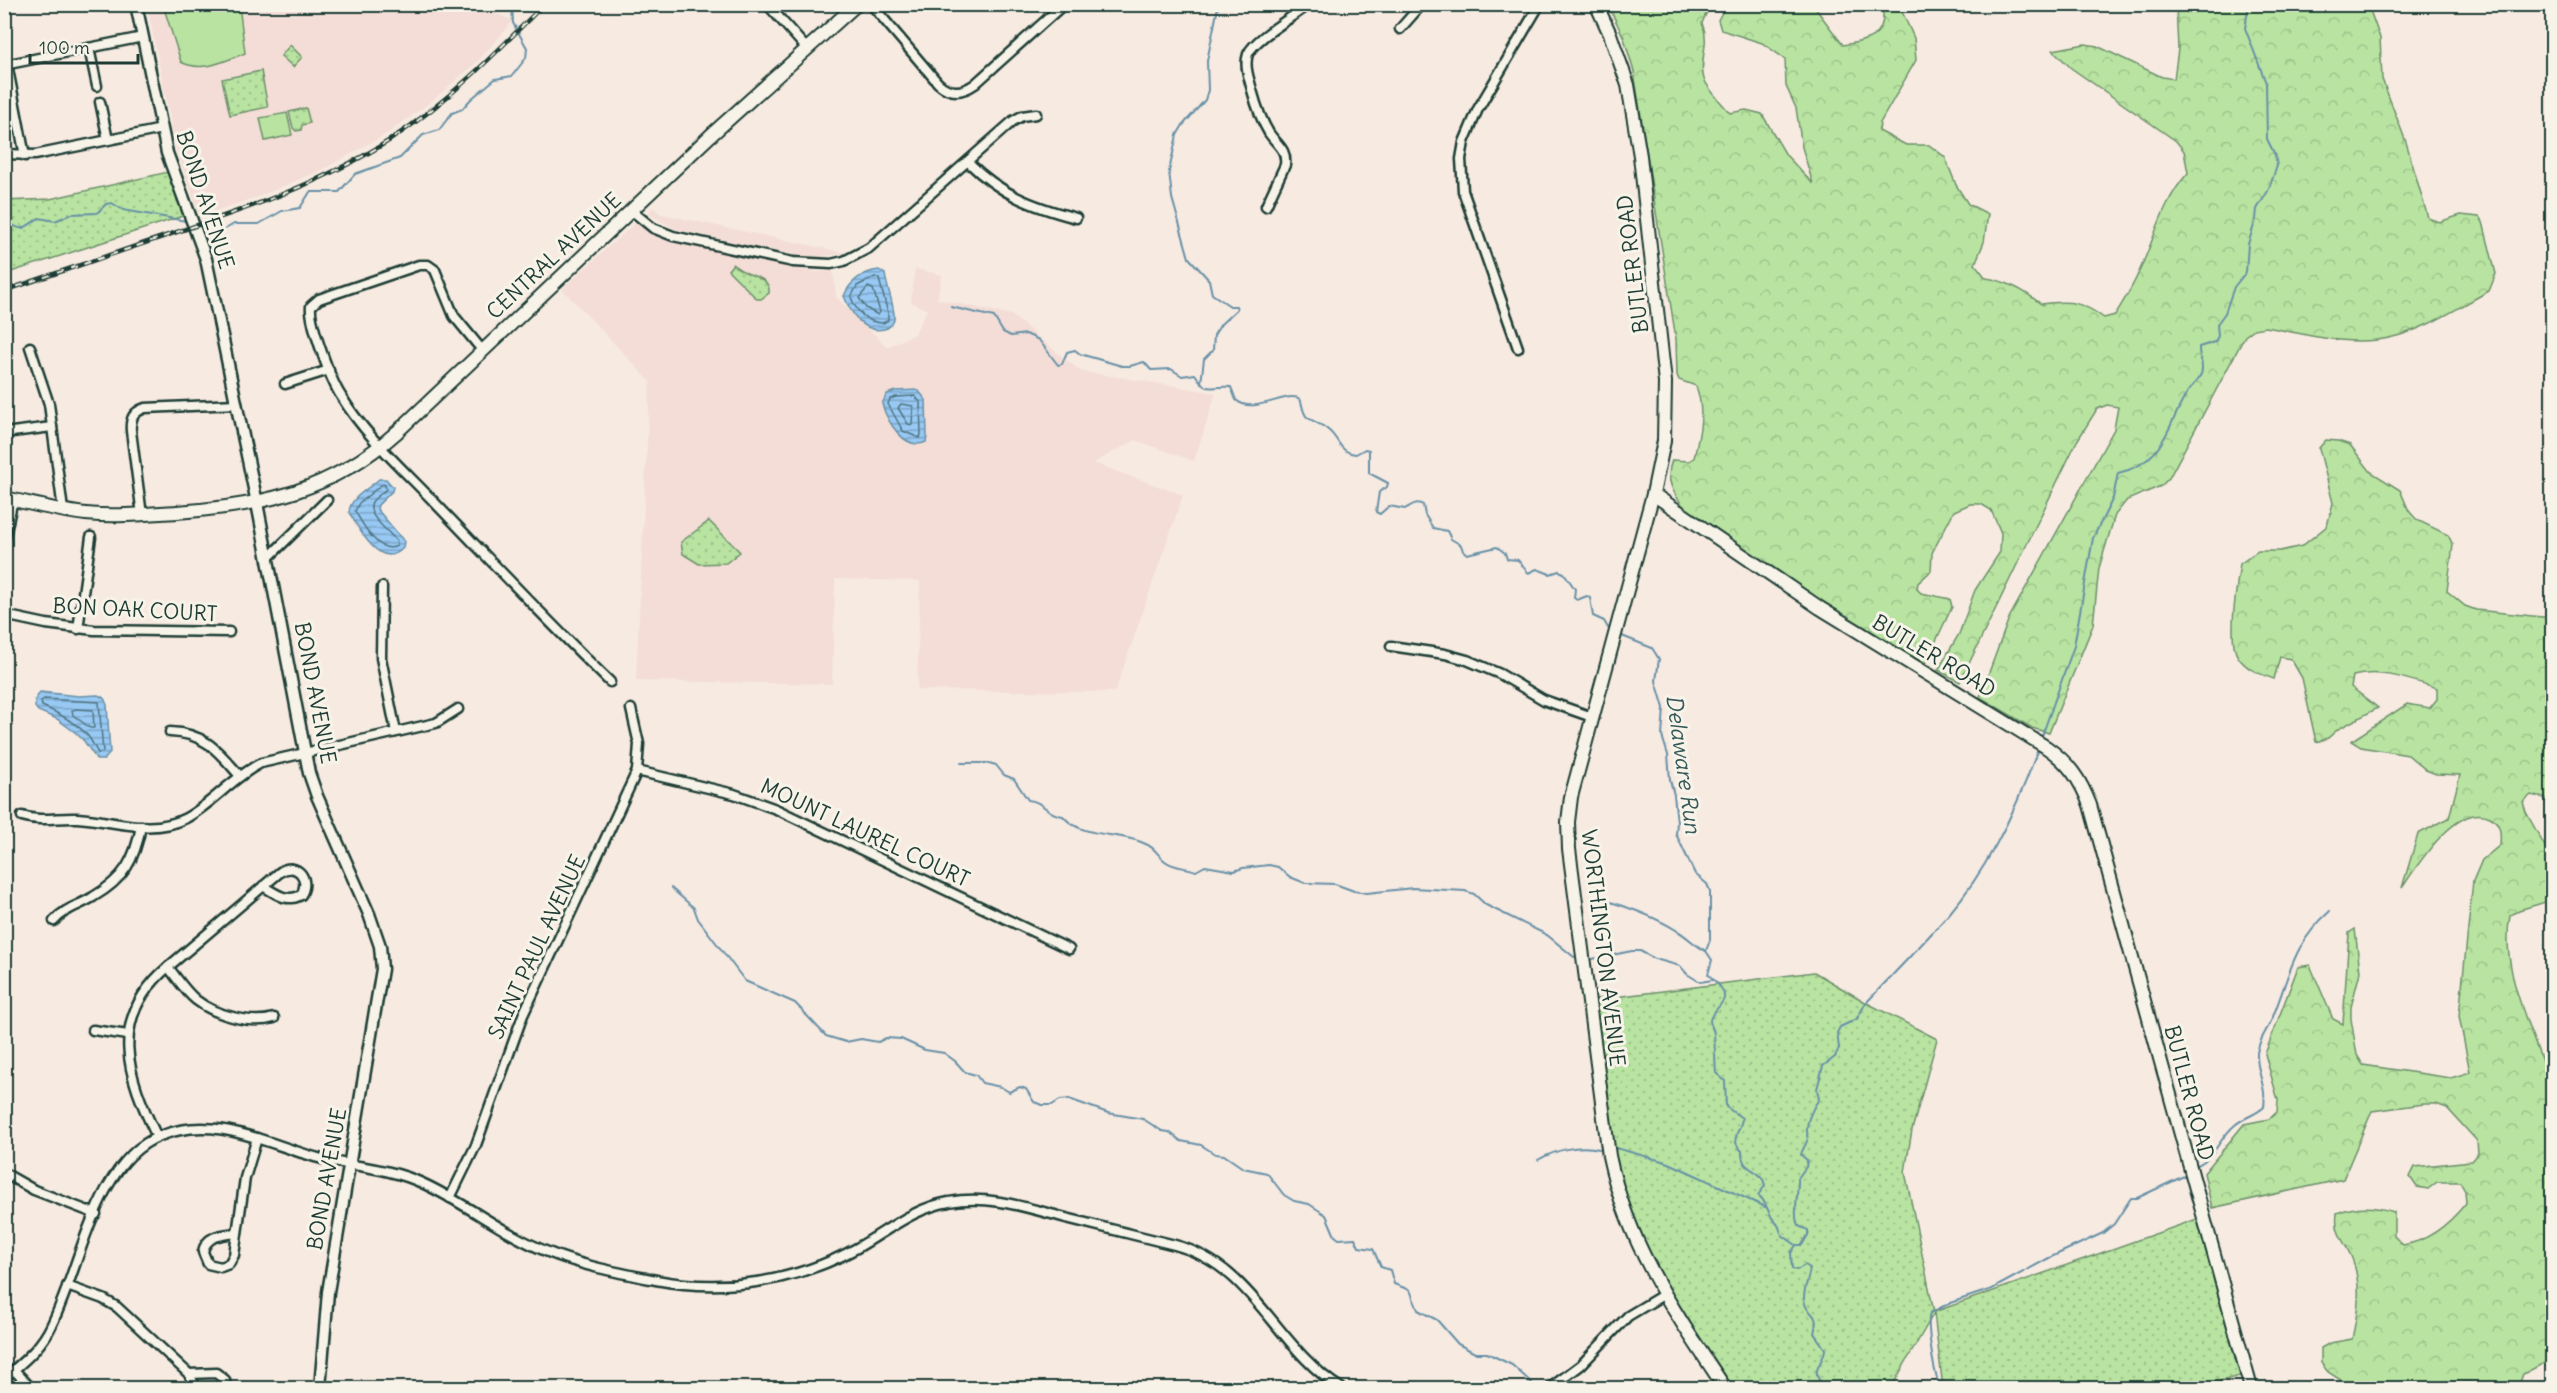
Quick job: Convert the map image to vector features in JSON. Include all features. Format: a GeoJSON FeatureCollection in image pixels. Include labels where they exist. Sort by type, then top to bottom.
{"type":"FeatureCollection","features":[{"type":"Feature","properties":{"kind":"main road","name":"CENTRAL AVENUE"},"geometry":{"type":"LineString","coordinates":[[9,499],[63,510],[106,515],[142,515],[257,503],[318,483],[346,469],[381,446],[631,210],[857,4]]}},
{"type":"Feature","properties":{"kind":"main road","name":"BUTLER ROAD"},"geometry":{"type":"LineString","coordinates":[[1596,4],[1610,34],[1628,85],[1642,166],[1666,391],[1664,441],[1653,494],[1820,609],[2046,747],[2069,765],[2076,774],[2090,805],[2251,1389]]}},
{"type":"Feature","properties":{"kind":"main road","name":"WORTHINGTON AVENUE"},"geometry":{"type":"LineString","coordinates":[[1653,494],[1592,717],[1569,809],[1568,834],[1614,1176],[1628,1222],[1663,1295],[1725,1389]]}},
{"type":"Feature","properties":{"kind":"street","name":"BOND AVENUE"},"geometry":{"type":"LineString","coordinates":[[136,4],[172,172],[203,248],[257,503],[305,754],[316,796],[369,914],[381,957],[376,1012],[325,1315],[320,1389]]}},
{"type":"Feature","properties":{"kind":"street"},"geometry":{"type":"LineString","coordinates":[[767,4],[807,49]]}},
{"type":"Feature","properties":{"kind":"street"},"geometry":{"type":"LineString","coordinates":[[871,4],[938,83],[955,92],[965,90],[975,84],[1064,4]]}},
{"type":"Feature","properties":{"kind":"street"},"geometry":{"type":"LineString","coordinates":[[1266,206],[1286,158],[1285,152],[1264,124],[1257,107],[1247,72],[1247,60],[1255,45],[1309,4]]}},
{"type":"Feature","properties":{"kind":"street"},"geometry":{"type":"LineString","coordinates":[[1400,29],[1422,4]]}},
{"type":"Feature","properties":{"kind":"street"},"geometry":{"type":"LineString","coordinates":[[1518,348],[1463,191],[1461,159],[1464,142],[1478,109],[1540,4]]}},
{"type":"Feature","properties":{"kind":"street"},"geometry":{"type":"LineString","coordinates":[[25,156],[6,65],[143,37]]}},
{"type":"Feature","properties":{"kind":"street"},"geometry":{"type":"LineString","coordinates":[[89,48],[97,86]]}},
{"type":"Feature","properties":{"kind":"street"},"geometry":{"type":"LineString","coordinates":[[100,102],[108,140]]}},
{"type":"Feature","properties":{"kind":"street"},"geometry":{"type":"LineString","coordinates":[[631,210],[653,228],[673,236],[793,262],[831,264],[844,261],[869,248],[1013,121],[1022,116],[1036,114]]}},
{"type":"Feature","properties":{"kind":"street"},"geometry":{"type":"LineString","coordinates":[[4,153],[25,156],[162,129]]}},
{"type":"Feature","properties":{"kind":"street"},"geometry":{"type":"LineString","coordinates":[[968,162],[982,177],[1009,195],[1036,207],[1076,218]]}},
{"type":"Feature","properties":{"kind":"street"},"geometry":{"type":"LineString","coordinates":[[482,350],[454,316],[435,270],[424,264],[314,302],[311,315],[329,370],[339,394],[350,410],[381,446],[610,682]]}},
{"type":"Feature","properties":{"kind":"street"},"geometry":{"type":"LineString","coordinates":[[30,347],[45,388],[63,510]]}},
{"type":"Feature","properties":{"kind":"street"},"geometry":{"type":"LineString","coordinates":[[285,384],[329,370]]}},
{"type":"Feature","properties":{"kind":"street"},"geometry":{"type":"LineString","coordinates":[[142,515],[131,431],[132,418],[135,413],[145,408],[237,404]]}},
{"type":"Feature","properties":{"kind":"street"},"geometry":{"type":"LineString","coordinates":[[4,434],[52,427]]}},
{"type":"Feature","properties":{"kind":"street"},"geometry":{"type":"LineString","coordinates":[[4,541],[9,499]]}},
{"type":"Feature","properties":{"kind":"street"},"geometry":{"type":"LineString","coordinates":[[268,558],[327,500]]}},
{"type":"Feature","properties":{"kind":"street"},"geometry":{"type":"LineString","coordinates":[[78,629],[91,537]]}},
{"type":"Feature","properties":{"kind":"street"},"geometry":{"type":"LineString","coordinates":[[382,587],[381,658],[396,732]]}},
{"type":"Feature","properties":{"kind":"street","name":"BON OAK COURT"},"geometry":{"type":"LineString","coordinates":[[4,615],[78,629],[229,632]]}},
{"type":"Feature","properties":{"kind":"street"},"geometry":{"type":"LineString","coordinates":[[1391,646],[1445,654],[1467,660],[1500,674],[1544,700],[1592,717]]}},
{"type":"Feature","properties":{"kind":"street"},"geometry":{"type":"LineString","coordinates":[[22,816],[39,819],[76,818],[141,826],[169,824],[188,817],[240,776],[261,763],[436,723],[458,709]]}},
{"type":"Feature","properties":{"kind":"street","name":"SAINT PAUL AVENUE"},"geometry":{"type":"LineString","coordinates":[[450,1198],[476,1145],[523,1015],[637,771],[639,744],[631,709]]}},
{"type":"Feature","properties":{"kind":"street"},"geometry":{"type":"LineString","coordinates":[[170,732],[200,737],[223,756],[240,776]]}},
{"type":"Feature","properties":{"kind":"street","name":"MOUNT LAUREL COURT"},"geometry":{"type":"LineString","coordinates":[[637,771],[755,800],[1069,949]]}},
{"type":"Feature","properties":{"kind":"street"},"geometry":{"type":"LineString","coordinates":[[54,921],[68,909],[93,898],[106,889],[123,872],[134,855],[141,826]]}},
{"type":"Feature","properties":{"kind":"street"},"geometry":{"type":"LineString","coordinates":[[157,1137],[135,1088],[129,1057],[128,1035],[139,1002],[156,977],[263,886],[288,868],[300,872],[306,884],[301,895],[291,899],[277,895],[263,886]]}},
{"type":"Feature","properties":{"kind":"street"},"geometry":{"type":"LineString","coordinates":[[168,967],[190,994],[213,1009],[256,1021],[274,1018]]}},
{"type":"Feature","properties":{"kind":"street"},"geometry":{"type":"LineString","coordinates":[[93,1030],[128,1035]]}},
{"type":"Feature","properties":{"kind":"street"},"geometry":{"type":"LineString","coordinates":[[4,1378],[32,1353],[48,1331],[105,1190],[121,1166],[131,1155],[157,1137],[184,1129],[207,1127],[229,1130],[315,1157],[402,1175],[450,1198],[516,1236],[567,1259],[656,1280],[710,1286],[769,1280],[816,1267],[854,1250],[915,1213],[939,1204],[965,1200],[996,1201],[1195,1252],[1224,1270],[1245,1287],[1310,1366],[1341,1389]]}},
{"type":"Feature","properties":{"kind":"street"},"geometry":{"type":"LineString","coordinates":[[237,1233],[215,1237],[207,1241],[203,1252],[208,1264],[221,1267],[232,1261],[237,1233],[245,1178],[257,1138]]}},
{"type":"Feature","properties":{"kind":"street"},"geometry":{"type":"LineString","coordinates":[[4,1173],[34,1190],[96,1214]]}},
{"type":"Feature","properties":{"kind":"street"},"geometry":{"type":"LineString","coordinates":[[67,1286],[90,1293],[117,1307],[189,1374],[196,1389]]}},
{"type":"Feature","properties":{"kind":"street"},"geometry":{"type":"LineString","coordinates":[[1550,1389],[1581,1365],[1628,1316],[1663,1295]]}},
{"type":"Feature","properties":{"kind":"street"},"geometry":{"type":"LineString","coordinates":[[14,1370],[31,1389]]}},
{"type":"Feature","properties":{"kind":"street"},"geometry":{"type":"LineString","coordinates":[[189,1374],[216,1373],[225,1380],[226,1389]]}},
{"type":"Feature","properties":{"kind":"shaded area"},"geometry":{"type":"Polygon","coordinates":[[[431,4],[434,8],[438,5],[476,4],[513,21],[478,61],[433,100],[388,133],[324,169],[260,196],[200,216],[177,152],[147,5],[431,4]]]}},
{"type":"Feature","properties":{"kind":"shaded area"},"geometry":{"type":"Polygon","coordinates":[[[652,207],[661,214],[846,253],[818,257],[798,256],[675,229],[649,214],[652,207]]]}},
{"type":"Feature","properties":{"kind":"shaded area"},"geometry":{"type":"Polygon","coordinates":[[[634,224],[639,224],[658,237],[672,241],[792,268],[814,272],[833,271],[836,297],[887,347],[915,334],[927,310],[911,302],[915,269],[942,275],[937,299],[1011,315],[1080,371],[1216,393],[1194,461],[1135,440],[1093,463],[1183,495],[1115,692],[917,690],[920,581],[835,579],[832,684],[636,681],[650,381],[562,289],[634,224]]]}},
{"type":"Feature","properties":{"kind":"green space"},"geometry":{"type":"Polygon","coordinates":[[[163,5],[239,5],[245,53],[205,66],[181,62],[163,5]]]}},
{"type":"Feature","properties":{"kind":"green space"},"geometry":{"type":"Polygon","coordinates":[[[1608,5],[1710,5],[1702,23],[1705,45],[1702,65],[1706,83],[1730,113],[1746,110],[1762,114],[1786,155],[1813,184],[1802,147],[1796,108],[1786,86],[1785,59],[1762,43],[1721,30],[1718,20],[1726,5],[1813,5],[1843,45],[1868,39],[1879,30],[1882,24],[1882,5],[1899,5],[1914,38],[1916,60],[1880,123],[1879,131],[1906,145],[1929,145],[1945,157],[1956,185],[1968,204],[1988,214],[1984,242],[1975,264],[1986,278],[2015,287],[2041,304],[2074,303],[2104,318],[2115,315],[2127,295],[2171,197],[2188,173],[2184,151],[2176,141],[2071,68],[2053,50],[2085,44],[2097,46],[2162,77],[2174,79],[2178,49],[2176,5],[2368,5],[2380,38],[2382,79],[2406,142],[2428,218],[2439,222],[2461,215],[2479,217],[2483,222],[2496,274],[2489,291],[2428,324],[2389,338],[2343,340],[2266,327],[2254,329],[2245,336],[2169,478],[2161,486],[2127,500],[2115,515],[2099,568],[2093,625],[2049,733],[2032,728],[1980,697],[2009,618],[2114,429],[2118,407],[2107,405],[2097,409],[2077,441],[1960,682],[1938,670],[1959,634],[1975,590],[2000,552],[2001,533],[1991,510],[1981,504],[1970,504],[1954,511],[1932,553],[1931,571],[1918,583],[1917,589],[1921,593],[1950,599],[1952,607],[1925,664],[1813,597],[1687,511],[1672,487],[1669,474],[1672,460],[1689,461],[1694,458],[1700,431],[1699,395],[1696,386],[1679,380],[1677,375],[1676,339],[1634,72],[1624,38],[1608,5]]]}},
{"type":"Feature","properties":{"kind":"green space"},"geometry":{"type":"Polygon","coordinates":[[[290,45],[302,57],[293,67],[281,56],[290,45]]]}},
{"type":"Feature","properties":{"kind":"green space"},"geometry":{"type":"Polygon","coordinates":[[[261,71],[268,107],[230,115],[222,79],[261,71]]]}},
{"type":"Feature","properties":{"kind":"green space"},"geometry":{"type":"Polygon","coordinates":[[[306,108],[310,123],[302,125],[301,130],[296,131],[289,112],[306,108]]]}},
{"type":"Feature","properties":{"kind":"green space"},"geometry":{"type":"Polygon","coordinates":[[[287,113],[292,135],[265,141],[260,118],[287,113]]]}},
{"type":"Feature","properties":{"kind":"green space"},"geometry":{"type":"Polygon","coordinates":[[[168,172],[186,215],[5,274],[5,201],[50,199],[168,172]]]}},
{"type":"Feature","properties":{"kind":"green space"},"geometry":{"type":"Polygon","coordinates":[[[733,264],[766,282],[769,293],[757,299],[728,270],[733,264]]]}},
{"type":"Feature","properties":{"kind":"green space"},"geometry":{"type":"Polygon","coordinates":[[[2326,440],[2350,445],[2371,472],[2400,490],[2409,511],[2417,520],[2448,535],[2453,545],[2447,591],[2465,606],[2476,610],[2552,618],[2552,800],[2531,795],[2523,802],[2526,812],[2549,854],[2552,855],[2552,900],[2519,910],[2510,916],[2508,935],[2512,974],[2517,994],[2545,1069],[2552,1071],[2552,1365],[2544,1363],[2523,1374],[2518,1388],[2353,1388],[2328,1372],[2321,1363],[2321,1348],[2330,1343],[2352,1339],[2357,1309],[2356,1271],[2337,1227],[2337,1213],[2366,1207],[2394,1212],[2394,1236],[2403,1245],[2422,1240],[2438,1230],[2466,1203],[2465,1191],[2460,1182],[2437,1182],[2428,1189],[2417,1187],[2410,1177],[2415,1167],[2471,1161],[2478,1153],[2477,1141],[2447,1108],[2436,1104],[2424,1104],[2372,1111],[2343,1179],[2212,1208],[2204,1173],[2244,1124],[2269,1119],[2277,1112],[2278,1100],[2265,1054],[2298,967],[2310,965],[2333,1019],[2343,1024],[2349,933],[2355,929],[2360,972],[2351,1007],[2351,1019],[2357,1055],[2363,1065],[2451,1078],[2470,1072],[2459,1016],[2473,881],[2482,860],[2500,845],[2498,826],[2490,817],[2477,815],[2464,818],[2439,838],[2402,888],[2418,834],[2449,818],[2460,775],[2436,774],[2426,770],[2408,755],[2361,747],[2351,741],[2407,704],[2430,708],[2437,699],[2437,688],[2384,674],[2353,676],[2351,687],[2378,708],[2338,729],[2328,738],[2316,742],[2302,678],[2291,659],[2280,657],[2274,679],[2245,665],[2235,649],[2233,626],[2240,564],[2258,551],[2280,551],[2302,546],[2327,526],[2333,503],[2319,448],[2326,440]]]}},
{"type":"Feature","properties":{"kind":"green space"},"geometry":{"type":"Polygon","coordinates":[[[709,521],[740,552],[726,563],[699,564],[683,554],[681,542],[709,521]]]}},
{"type":"Feature","properties":{"kind":"green space"},"geometry":{"type":"Polygon","coordinates":[[[1814,972],[1867,1003],[1937,1039],[1912,1130],[1905,1172],[1934,1312],[2200,1218],[2244,1375],[2193,1388],[1943,1388],[1934,1313],[1891,1388],[1729,1388],[1649,1261],[1616,1169],[1591,1000],[1814,972]]]}},
{"type":"Feature","properties":{"kind":"water"},"geometry":{"type":"Polygon","coordinates":[[[879,270],[885,274],[894,316],[889,327],[877,330],[864,325],[854,315],[844,296],[858,278],[879,270]]]}},
{"type":"Feature","properties":{"kind":"water"},"geometry":{"type":"Polygon","coordinates":[[[918,390],[926,400],[927,437],[926,442],[918,444],[911,443],[898,433],[888,419],[882,404],[887,394],[895,391],[918,390]]]}},
{"type":"Feature","properties":{"kind":"water"},"geometry":{"type":"Polygon","coordinates":[[[379,479],[386,479],[393,487],[377,509],[404,541],[403,548],[395,554],[387,555],[371,545],[349,512],[356,498],[379,479]]]}},
{"type":"Feature","properties":{"kind":"water"},"geometry":{"type":"Polygon","coordinates":[[[40,692],[79,696],[98,695],[104,698],[107,705],[110,753],[104,760],[97,760],[76,733],[57,719],[38,711],[35,707],[35,700],[40,692]]]}},
{"type":"Feature","properties":{"kind":"waterway"},"geometry":{"type":"LineString","coordinates":[[211,225],[216,230],[222,231],[234,224],[259,224],[282,211],[300,208],[310,192],[339,192],[355,174],[400,158],[423,135],[439,130],[452,113],[462,109],[495,79],[512,76],[526,58],[527,48],[513,23],[512,4]]}},
{"type":"Feature","properties":{"kind":"waterway"},"geometry":{"type":"LineString","coordinates":[[2042,736],[2074,646],[2093,538],[2113,498],[2118,473],[2133,468],[2155,453],[2187,393],[2200,377],[2202,367],[2199,347],[2215,342],[2218,336],[2217,324],[2225,313],[2234,287],[2246,272],[2248,244],[2257,209],[2268,191],[2277,166],[2275,155],[2267,139],[2266,83],[2245,28],[2249,4]]}},
{"type":"Feature","properties":{"kind":"waterway"},"geometry":{"type":"LineString","coordinates":[[1201,383],[1204,359],[1213,350],[1214,335],[1221,324],[1237,309],[1236,306],[1230,306],[1212,294],[1209,280],[1189,258],[1172,198],[1169,171],[1177,135],[1205,100],[1208,90],[1207,61],[1218,7]]}},
{"type":"Feature","properties":{"kind":"waterway"},"geometry":{"type":"LineString","coordinates":[[4,225],[8,222],[24,228],[39,218],[55,221],[71,214],[97,213],[106,204],[112,203],[123,210],[186,221]]}},
{"type":"Feature","properties":{"kind":"waterway","name":"Delaware Run"},"geometry":{"type":"LineString","coordinates":[[951,307],[994,317],[1003,332],[1011,336],[1026,334],[1039,340],[1058,365],[1062,364],[1067,352],[1075,350],[1080,354],[1122,366],[1144,362],[1151,370],[1171,369],[1182,376],[1195,374],[1206,387],[1231,387],[1236,400],[1243,404],[1260,404],[1294,397],[1300,399],[1307,417],[1332,433],[1346,451],[1356,454],[1365,449],[1369,450],[1369,473],[1388,483],[1387,487],[1379,492],[1376,512],[1380,514],[1389,506],[1405,509],[1418,503],[1423,505],[1425,515],[1433,528],[1447,531],[1451,539],[1461,545],[1467,554],[1497,547],[1505,553],[1507,559],[1518,560],[1528,573],[1537,569],[1550,574],[1559,571],[1564,573],[1575,589],[1574,598],[1577,600],[1587,596],[1590,598],[1593,616],[1604,621],[1608,628]]}},
{"type":"Feature","properties":{"kind":"waterway","name":"Delaware Run"},"geometry":{"type":"LineString","coordinates":[[1622,636],[1652,648],[1659,659],[1656,681],[1664,708],[1662,736],[1668,755],[1674,795],[1676,834],[1695,874],[1707,884],[1710,891],[1710,940],[1706,951],[1712,960],[1708,974],[1724,993],[1723,1002],[1711,1016],[1710,1021],[1714,1032],[1716,1073],[1725,1081],[1726,1107],[1742,1118],[1736,1142],[1742,1151],[1745,1163],[1763,1180],[1765,1186],[1758,1195],[1782,1235],[1796,1245],[1791,1253],[1792,1269],[1797,1270],[1805,1265],[1810,1268],[1804,1294],[1805,1304],[1816,1320],[1814,1333],[1825,1349],[1817,1374],[1821,1383],[1834,1384],[1840,1388]]}},
{"type":"Feature","properties":{"kind":"waterway"},"geometry":{"type":"LineString","coordinates":[[1797,1245],[1802,1245],[1808,1235],[1808,1230],[1799,1226],[1796,1217],[1798,1178],[1806,1167],[1807,1160],[1801,1155],[1808,1139],[1809,1119],[1819,1099],[1817,1089],[1823,1066],[1835,1057],[1839,1048],[1837,1033],[1840,1027],[1857,1019],[1865,1004],[1939,926],[1964,896],[2001,836],[2038,749]]}},
{"type":"Feature","properties":{"kind":"waterway"},"geometry":{"type":"LineString","coordinates":[[961,763],[996,765],[1004,775],[1014,779],[1028,800],[1063,816],[1079,828],[1146,844],[1165,861],[1176,866],[1196,871],[1205,866],[1234,871],[1269,865],[1278,867],[1290,877],[1305,883],[1335,884],[1367,893],[1413,888],[1465,891],[1474,894],[1486,905],[1547,935],[1574,957]]}},
{"type":"Feature","properties":{"kind":"waterway"},"geometry":{"type":"LineString","coordinates":[[671,888],[694,908],[698,919],[745,981],[795,1003],[826,1036],[846,1042],[861,1039],[878,1042],[886,1038],[901,1039],[925,1050],[944,1053],[965,1072],[976,1075],[982,1083],[1001,1087],[1009,1092],[1020,1087],[1026,1089],[1034,1102],[1042,1105],[1052,1105],[1060,1100],[1069,1099],[1108,1113],[1143,1119],[1181,1141],[1201,1145],[1215,1154],[1224,1155],[1243,1168],[1267,1173],[1284,1195],[1294,1201],[1309,1204],[1326,1215],[1335,1236],[1339,1239],[1355,1238],[1359,1247],[1373,1249],[1381,1267],[1390,1270],[1394,1284],[1410,1290],[1418,1310],[1437,1320],[1458,1344],[1475,1353],[1487,1353],[1512,1365],[1532,1383]]}},
{"type":"Feature","properties":{"kind":"waterway"},"geometry":{"type":"LineString","coordinates":[[1607,901],[1660,921],[1706,951]]}},
{"type":"Feature","properties":{"kind":"waterway"},"geometry":{"type":"LineString","coordinates":[[2196,1166],[2209,1157],[2235,1125],[2264,1107],[2264,1093],[2257,1060],[2259,1043],[2272,1019],[2288,974],[2300,949],[2307,936],[2330,911]]}},
{"type":"Feature","properties":{"kind":"waterway"},"geometry":{"type":"LineString","coordinates":[[1592,959],[1640,951],[1655,959],[1680,966],[1687,974],[1700,982],[1713,980]]}},
{"type":"Feature","properties":{"kind":"waterway"},"geometry":{"type":"LineString","coordinates":[[1538,1160],[1567,1149],[1583,1147],[1599,1149]]}},
{"type":"Feature","properties":{"kind":"waterway"},"geometry":{"type":"LineString","coordinates":[[1616,1148],[1669,1163],[1765,1207]]}},
{"type":"Feature","properties":{"kind":"waterway"},"geometry":{"type":"LineString","coordinates":[[1941,1388],[1931,1350],[1930,1313],[1950,1303],[1992,1289],[2049,1258],[2103,1233],[2114,1224],[2131,1198],[2137,1198],[2184,1176]]}},
{"type":"Feature","properties":{"kind":"railway"},"geometry":{"type":"LineString","coordinates":[[4,291],[233,213],[339,169],[390,140],[432,110],[489,59],[544,4]]}}]}
